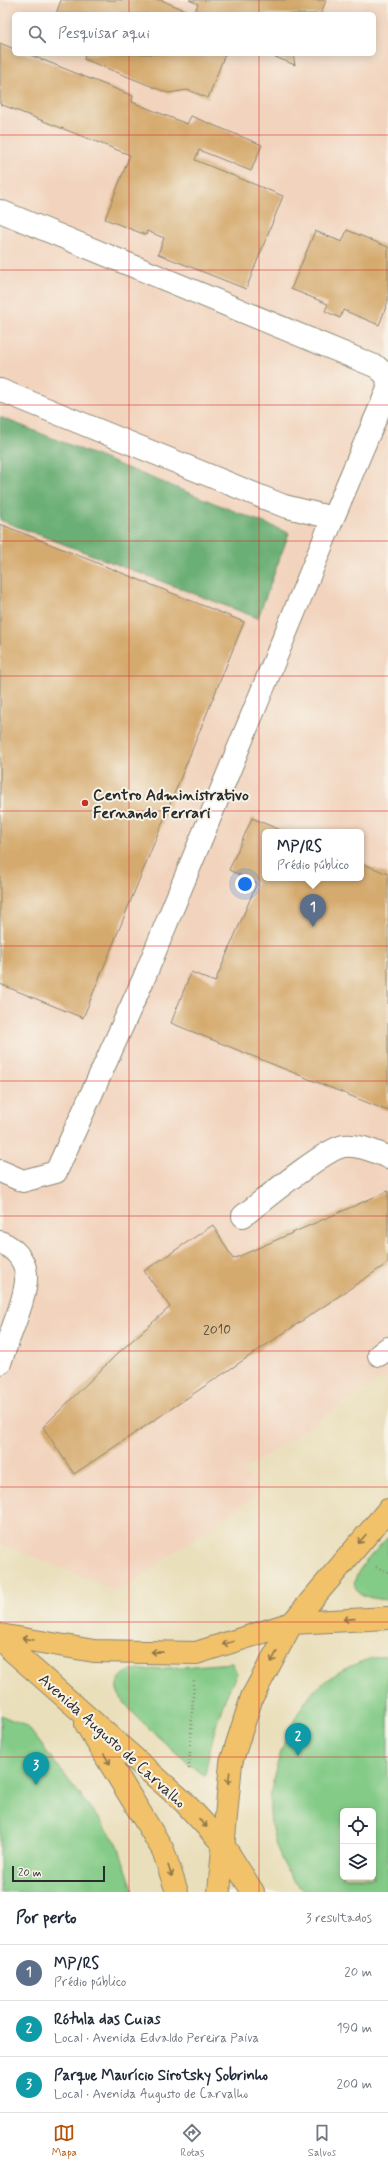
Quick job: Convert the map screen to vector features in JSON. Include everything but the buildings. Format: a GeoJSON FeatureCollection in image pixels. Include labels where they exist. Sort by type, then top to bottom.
{"type":"FeatureCollection","features":[{"type":"Feature","properties":{"kind":"main road"},"geometry":{"type":"LineString","coordinates":[[219,1892],[222,1843],[231,1763],[252,1697],[292,1623],[388,1510]]}},
{"type":"Feature","properties":{"kind":"main road"},"geometry":{"type":"LineString","coordinates":[[0,1635],[94,1651],[196,1653],[292,1623],[388,1618]]}},
{"type":"Feature","properties":{"kind":"main road","name":"Avenida Augusto de Carvalho"},"geometry":{"type":"LineString","coordinates":[[0,1640],[184,1802],[222,1843],[253,1892]]}},
{"type":"Feature","properties":{"kind":"main road"},"geometry":{"type":"LineString","coordinates":[[72,1702],[163,1850],[178,1892]]}},
{"type":"Feature","properties":{"kind":"lane"},"geometry":{"type":"LineString","coordinates":[[0,211],[377,367],[387,376],[388,389],[144,978],[56,1172],[23,1181],[0,1171]]}},
{"type":"Feature","properties":{"kind":"lane"},"geometry":{"type":"LineString","coordinates":[[0,390],[284,506],[334,518]]}},
{"type":"Feature","properties":{"kind":"lane"},"geometry":{"type":"LineString","coordinates":[[243,1216],[321,1156],[343,1146],[368,1149],[388,1157]]}},
{"type":"Feature","properties":{"kind":"lane"},"geometry":{"type":"LineString","coordinates":[[0,1242],[6,1244],[21,1257],[26,1274],[23,1295],[0,1363]]}},
{"type":"Feature","properties":{"kind":"shaded area"},"geometry":{"type":"Polygon","coordinates":[[[0,0],[388,0],[388,1381],[384,1377],[244,1470],[261,1492],[119,1591],[0,1544],[0,0]]]}},
{"type":"Feature","properties":{"kind":"green space"},"geometry":{"type":"Polygon","coordinates":[[[0,417],[289,533],[258,618],[0,520],[0,417]]]}},
{"type":"Feature","properties":{"kind":"green space"},"geometry":{"type":"Polygon","coordinates":[[[388,1537],[388,1600],[369,1597],[358,1592],[355,1585],[356,1576],[362,1567],[388,1537]]]}},
{"type":"Feature","properties":{"kind":"green space"},"geometry":{"type":"Polygon","coordinates":[[[388,1656],[388,1892],[304,1892],[289,1874],[283,1863],[278,1852],[272,1828],[270,1816],[271,1791],[278,1762],[289,1731],[303,1705],[311,1694],[336,1674],[357,1663],[388,1656]]]}},
{"type":"Feature","properties":{"kind":"green space"},"geometry":{"type":"Polygon","coordinates":[[[232,1663],[237,1673],[217,1723],[205,1776],[170,1748],[142,1721],[121,1698],[117,1690],[117,1683],[120,1678],[130,1671],[232,1663]]]}},
{"type":"Feature","properties":{"kind":"green space"},"geometry":{"type":"Polygon","coordinates":[[[0,1715],[27,1726],[117,1843],[134,1892],[0,1892],[0,1715]]]}},
{"type":"Feature","properties":{"kind":"place","name":"Centro Administrativo Fernando Ferrari"},"geometry":{"type":"Point","coordinates":[85,803]}},
{"type":"Feature","properties":{"kind":"place","name":"MP/RS"},"geometry":{"type":"Point","coordinates":[313,927]}},
{"type":"Feature","properties":{"kind":"place","name":"Rótula das Cuias"},"geometry":{"type":"Point","coordinates":[298,1756]}},
{"type":"Feature","properties":{"kind":"place","name":"Parque Maurício Sirotsky Sobrinho"},"geometry":{"type":"Point","coordinates":[36,1785]}}]}
